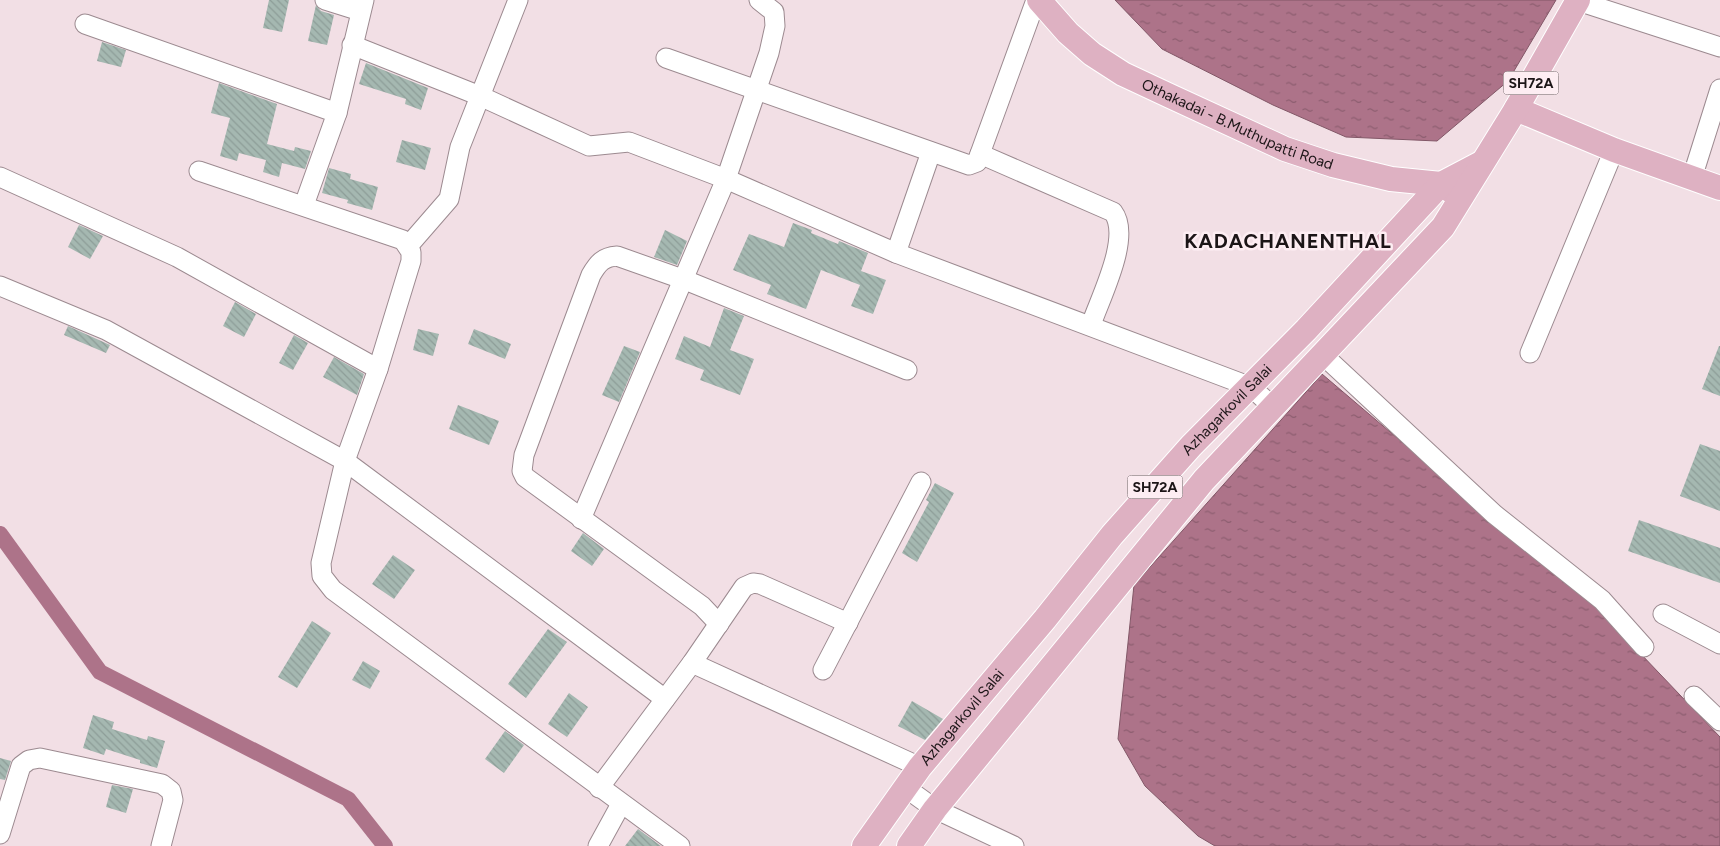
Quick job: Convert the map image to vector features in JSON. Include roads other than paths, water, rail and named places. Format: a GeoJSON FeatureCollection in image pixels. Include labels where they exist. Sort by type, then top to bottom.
{"type":"FeatureCollection","features":[{"type":"Feature","properties":{"kind":"main road","name":"Othakadai - B.Muthupatti Road"},"geometry":{"type":"LineString","coordinates":[[1038,0],[1080,44],[1123,74],[1285,149],[1333,165],[1391,179],[1441,184],[1461,197]]}},
{"type":"Feature","properties":{"kind":"main road","name":"Azhagarkovil Salai"},"geometry":{"type":"LineString","coordinates":[[909,846],[936,810],[1204,480],[1443,227],[1516,109],[1578,0]]}},
{"type":"Feature","properties":{"kind":"main road"},"geometry":{"type":"LineString","coordinates":[[1516,109],[1614,150],[1720,188]]}},
{"type":"Feature","properties":{"kind":"main road","name":"Azhagarkovil Salai"},"geometry":{"type":"LineString","coordinates":[[864,846],[920,767],[1045,619],[1112,535],[1191,446],[1251,387],[1418,211],[1441,184],[1481,163]]}},
{"type":"Feature","properties":{"kind":"street"},"geometry":{"type":"LineString","coordinates":[[304,205],[336,113],[362,5],[325,0]]}},
{"type":"Feature","properties":{"kind":"street"},"geometry":{"type":"LineString","coordinates":[[409,245],[449,199],[460,147],[518,0]]}},
{"type":"Feature","properties":{"kind":"street"},"geometry":{"type":"LineString","coordinates":[[581,519],[685,280],[726,179],[769,53],[775,26],[774,12],[759,0]]}},
{"type":"Feature","properties":{"kind":"street"},"geometry":{"type":"LineString","coordinates":[[666,58],[970,166],[977,162],[1038,0]]}},
{"type":"Feature","properties":{"kind":"street"},"geometry":{"type":"LineString","coordinates":[[1578,0],[1720,47]]}},
{"type":"Feature","properties":{"kind":"street"},"geometry":{"type":"LineString","coordinates":[[85,24],[336,113]]}},
{"type":"Feature","properties":{"kind":"street"},"geometry":{"type":"LineString","coordinates":[[352,45],[480,96],[590,146],[629,142],[726,179],[896,253],[1251,387],[1273,407]]}},
{"type":"Feature","properties":{"kind":"street"},"geometry":{"type":"LineString","coordinates":[[1692,178],[1720,89]]}},
{"type":"Feature","properties":{"kind":"street"},"geometry":{"type":"LineString","coordinates":[[1530,353],[1614,150]]}},
{"type":"Feature","properties":{"kind":"street"},"geometry":{"type":"LineString","coordinates":[[896,253],[931,152]]}},
{"type":"Feature","properties":{"kind":"street"},"geometry":{"type":"LineString","coordinates":[[980,154],[1113,212],[1119,220],[1120,231],[1117,251],[1090,325]]}},
{"type":"Feature","properties":{"kind":"street"},"geometry":{"type":"LineString","coordinates":[[199,171],[404,240],[409,245],[411,261],[378,369],[344,461],[321,563],[322,576],[333,590],[680,846]]}},
{"type":"Feature","properties":{"kind":"street"},"geometry":{"type":"LineString","coordinates":[[0,177],[177,257],[378,369]]}},
{"type":"Feature","properties":{"kind":"street"},"geometry":{"type":"LineString","coordinates":[[719,624],[702,606],[525,477],[522,471],[522,462],[591,274],[598,263],[609,257],[617,256],[685,280],[906,370]]}},
{"type":"Feature","properties":{"kind":"street"},"geometry":{"type":"LineString","coordinates":[[0,286],[106,330],[344,461],[665,699]]}},
{"type":"Feature","properties":{"kind":"street"},"geometry":{"type":"LineString","coordinates":[[1324,355],[1494,514],[1602,600],[1644,647]]}},
{"type":"Feature","properties":{"kind":"street"},"geometry":{"type":"LineString","coordinates":[[823,670],[921,482]]}},
{"type":"Feature","properties":{"kind":"street"},"geometry":{"type":"LineString","coordinates":[[599,788],[692,663],[744,587],[754,583],[760,584],[848,623]]}},
{"type":"Feature","properties":{"kind":"street"},"geometry":{"type":"LineString","coordinates":[[1663,614],[1720,644]]}},
{"type":"Feature","properties":{"kind":"street"},"geometry":{"type":"LineString","coordinates":[[692,663],[920,767]]}},
{"type":"Feature","properties":{"kind":"street"},"geometry":{"type":"LineString","coordinates":[[1694,696],[1720,721]]}},
{"type":"Feature","properties":{"kind":"street"},"geometry":{"type":"LineString","coordinates":[[0,834],[21,766],[29,760],[40,758],[162,784],[171,791],[172,800],[161,846]]}},
{"type":"Feature","properties":{"kind":"street"},"geometry":{"type":"LineString","coordinates":[[906,788],[936,810],[1014,846]]}},
{"type":"Feature","properties":{"kind":"street"},"geometry":{"type":"LineString","coordinates":[[598,846],[621,804]]}},
{"type":"Feature","properties":{"kind":"water"},"geometry":{"type":"Polygon","coordinates":[[[1115,0],[1556,0],[1508,81],[1437,141],[1346,137],[1273,105],[1162,49],[1115,0]]]}},
{"type":"Feature","properties":{"kind":"water"},"geometry":{"type":"Polygon","coordinates":[[[1322,374],[1599,610],[1720,737],[1720,846],[1215,846],[1198,836],[1145,786],[1118,739],[1134,585],[1322,374]]]}},
{"type":"Feature","properties":{"kind":"waterway"},"geometry":{"type":"LineString","coordinates":[[0,534],[100,672],[348,799],[385,846]]}},
{"type":"Feature","properties":{"kind":"district","name":"KADACHANENTHAL"},"geometry":{"type":"Point","coordinates":[1288,241]}}]}
